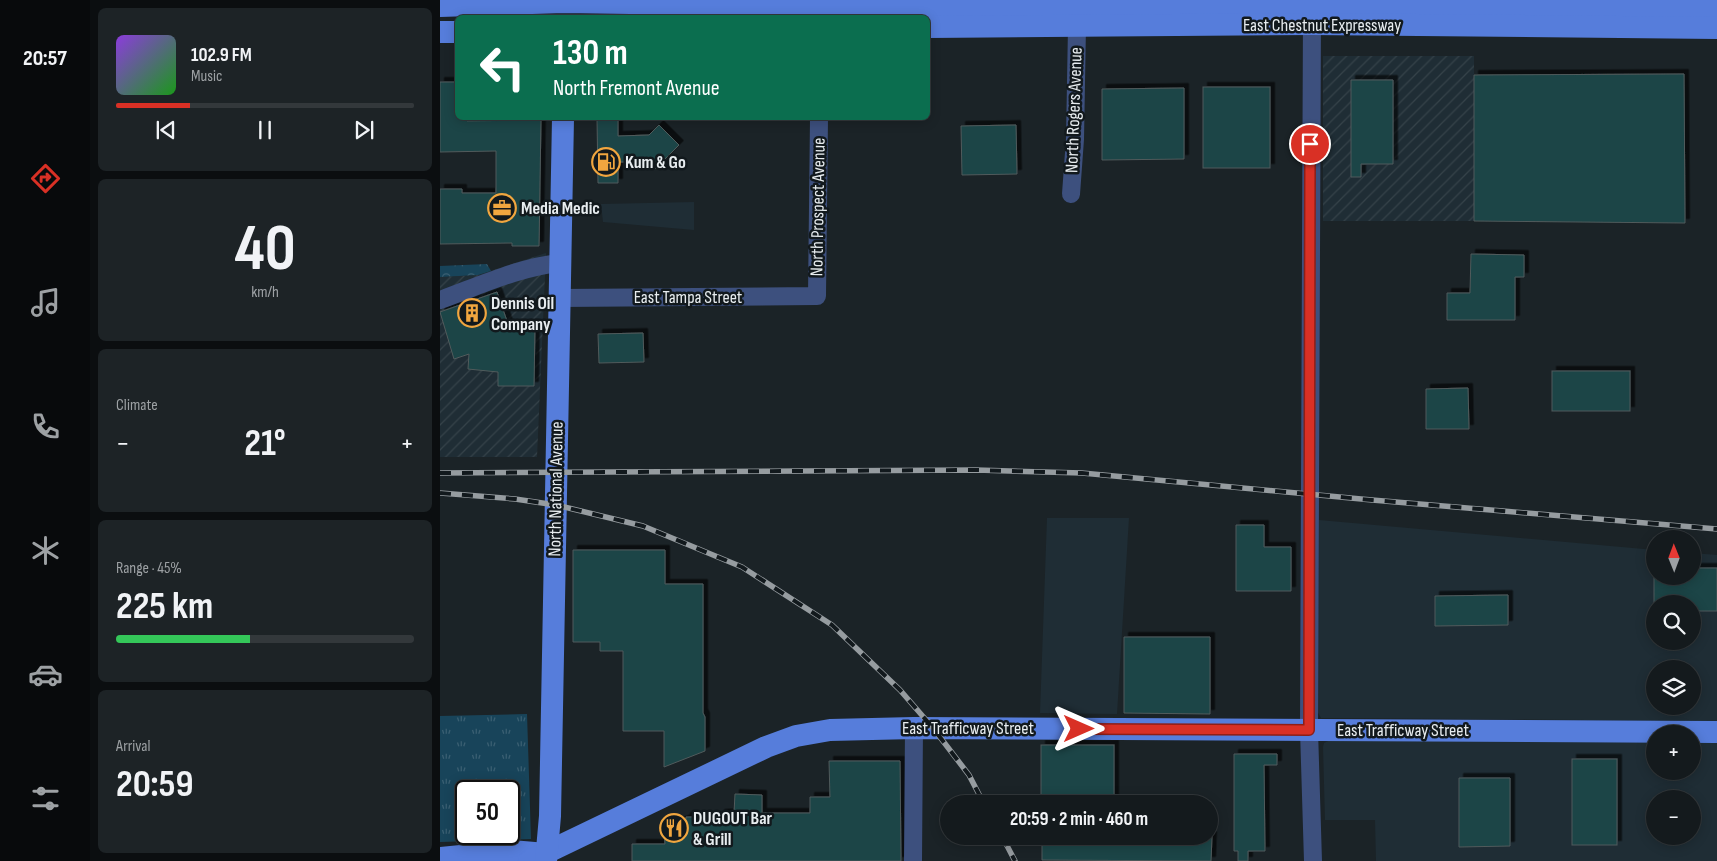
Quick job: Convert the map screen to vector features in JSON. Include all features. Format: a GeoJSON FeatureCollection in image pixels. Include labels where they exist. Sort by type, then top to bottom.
{"type":"FeatureCollection","features":[{"type":"Feature","properties":{"kind":"main road","name":"East Chestnut Expressway"},"geometry":{"type":"LineString","coordinates":[[440,6],[494,2],[564,7],[638,2],[821,3],[1077,10],[1717,7]]}},
{"type":"Feature","properties":{"kind":"main road","name":"East Chestnut Expressway"},"geometry":{"type":"LineString","coordinates":[[1312,9],[1717,28]]}},
{"type":"Feature","properties":{"kind":"main road","name":"East Chestnut Expressway"},"geometry":{"type":"LineString","coordinates":[[930,27],[1077,10]]}},
{"type":"Feature","properties":{"kind":"main road"},"geometry":{"type":"LineString","coordinates":[[440,32],[455,32]]}},
{"type":"Feature","properties":{"kind":"main road","name":"North National Avenue"},"geometry":{"type":"LineString","coordinates":[[541,858],[550,816],[563,120]]}},
{"type":"Feature","properties":{"kind":"main road","name":"East Trafficway Street"},"geometry":{"type":"LineString","coordinates":[[541,858],[782,741],[830,730],[914,728],[1717,732]]}},
{"type":"Feature","properties":{"kind":"main road"},"geometry":{"type":"LineString","coordinates":[[440,858],[511,851],[541,858]]}},
{"type":"Feature","properties":{"kind":"street"},"geometry":{"type":"LineString","coordinates":[[1312,9],[1309,730],[1313,861]]}},
{"type":"Feature","properties":{"kind":"street","name":"North Rogers Avenue"},"geometry":{"type":"LineString","coordinates":[[1071,194],[1075,139],[1077,10]]}},
{"type":"Feature","properties":{"kind":"street","name":"North Prospect Avenue"},"geometry":{"type":"LineString","coordinates":[[817,296],[819,120]]}},
{"type":"Feature","properties":{"kind":"street"},"geometry":{"type":"LineString","coordinates":[[440,300],[528,269],[545,264],[560,263]]}},
{"type":"Feature","properties":{"kind":"street","name":"East Tampa Street"},"geometry":{"type":"LineString","coordinates":[[559,298],[817,296]]}},
{"type":"Feature","properties":{"kind":"street"},"geometry":{"type":"LineString","coordinates":[[913,861],[914,728]]}},
{"type":"Feature","properties":{"kind":"shaded area"},"geometry":{"type":"Polygon","coordinates":[[[1323,56],[1474,56],[1474,221],[1323,221],[1323,56]]]}},
{"type":"Feature","properties":{"kind":"shaded area"},"geometry":{"type":"Polygon","coordinates":[[[694,202],[694,230],[603,222],[601,204],[694,202]]]}},
{"type":"Feature","properties":{"kind":"shaded area"},"geometry":{"type":"Polygon","coordinates":[[[546,253],[537,457],[440,457],[440,277],[478,275],[546,253]]]}},
{"type":"Feature","properties":{"kind":"shaded area"},"geometry":{"type":"Polygon","coordinates":[[[1047,518],[1129,518],[1117,714],[1040,713],[1047,518]]]}},
{"type":"Feature","properties":{"kind":"shaded area"},"geometry":{"type":"Polygon","coordinates":[[[1319,520],[1646,549],[1646,585],[1701,585],[1701,554],[1717,555],[1717,721],[1321,718],[1317,711],[1319,520]]]}},
{"type":"Feature","properties":{"kind":"shaded area"},"geometry":{"type":"Polygon","coordinates":[[[1328,741],[1646,742],[1646,780],[1701,780],[1701,742],[1717,742],[1717,861],[1376,861],[1375,820],[1325,820],[1324,743],[1328,741]]]}},
{"type":"Feature","properties":{"kind":"green space"},"geometry":{"type":"Polygon","coordinates":[[[487,264],[491,271],[478,275],[440,277],[440,266],[487,264]]]}},
{"type":"Feature","properties":{"kind":"green space"},"geometry":{"type":"Polygon","coordinates":[[[527,714],[531,839],[520,839],[520,780],[455,780],[455,842],[440,842],[440,716],[527,714]]]}},
{"type":"Feature","properties":{"kind":"building"},"geometry":{"type":"Polygon","coordinates":[[[1684,74],[1685,223],[1474,221],[1474,75],[1684,74]]]}},
{"type":"Feature","properties":{"kind":"building"},"geometry":{"type":"Polygon","coordinates":[[[1351,80],[1393,80],[1393,164],[1361,164],[1361,177],[1351,177],[1351,80]]]}},
{"type":"Feature","properties":{"kind":"building"},"geometry":{"type":"Polygon","coordinates":[[[440,82],[455,82],[455,120],[541,120],[539,246],[512,246],[512,243],[440,244],[440,189],[462,189],[462,193],[496,193],[496,151],[440,152],[440,82]]]}},
{"type":"Feature","properties":{"kind":"building"},"geometry":{"type":"Polygon","coordinates":[[[1203,87],[1270,87],[1270,168],[1203,168],[1203,87]]]}},
{"type":"Feature","properties":{"kind":"building"},"geometry":{"type":"Polygon","coordinates":[[[1184,88],[1184,159],[1102,160],[1102,89],[1184,88]]]}},
{"type":"Feature","properties":{"kind":"building"},"geometry":{"type":"Polygon","coordinates":[[[597,120],[618,120],[618,136],[649,135],[659,125],[679,145],[655,169],[649,162],[618,162],[618,183],[598,183],[597,120]]]}},
{"type":"Feature","properties":{"kind":"building"},"geometry":{"type":"Polygon","coordinates":[[[1016,125],[1017,174],[962,175],[961,126],[1016,125]]]}},
{"type":"Feature","properties":{"kind":"building"},"geometry":{"type":"Polygon","coordinates":[[[1471,254],[1524,255],[1524,277],[1515,277],[1515,320],[1447,320],[1447,293],[1470,293],[1471,254]]]}},
{"type":"Feature","properties":{"kind":"building"},"geometry":{"type":"Polygon","coordinates":[[[497,292],[508,324],[535,324],[534,386],[498,386],[498,372],[468,369],[469,354],[454,359],[440,312],[497,292]]]}},
{"type":"Feature","properties":{"kind":"building"},"geometry":{"type":"Polygon","coordinates":[[[643,333],[644,362],[599,363],[598,334],[643,333]]]}},
{"type":"Feature","properties":{"kind":"building"},"geometry":{"type":"Polygon","coordinates":[[[1552,371],[1630,371],[1630,411],[1552,411],[1552,371]]]}},
{"type":"Feature","properties":{"kind":"building"},"geometry":{"type":"Polygon","coordinates":[[[1468,388],[1469,429],[1426,429],[1426,389],[1468,388]]]}},
{"type":"Feature","properties":{"kind":"building"},"geometry":{"type":"Polygon","coordinates":[[[1236,525],[1264,525],[1264,547],[1291,547],[1291,591],[1236,591],[1236,525]]]}},
{"type":"Feature","properties":{"kind":"building"},"geometry":{"type":"Polygon","coordinates":[[[573,550],[665,550],[665,584],[703,584],[703,713],[705,717],[705,751],[664,767],[664,731],[623,731],[623,651],[600,651],[600,642],[573,642],[573,550]]]}},
{"type":"Feature","properties":{"kind":"building"},"geometry":{"type":"Polygon","coordinates":[[[1701,568],[1717,568],[1717,611],[1701,611],[1701,595],[1654,595],[1654,585],[1701,585],[1701,568]]]}},
{"type":"Feature","properties":{"kind":"building"},"geometry":{"type":"Polygon","coordinates":[[[1508,595],[1508,625],[1435,626],[1435,596],[1508,595]]]}},
{"type":"Feature","properties":{"kind":"building"},"geometry":{"type":"Polygon","coordinates":[[[1124,637],[1210,637],[1210,714],[1124,713],[1124,637]]]}},
{"type":"Feature","properties":{"kind":"building"},"geometry":{"type":"Polygon","coordinates":[[[1041,745],[1114,745],[1114,795],[1041,795],[1041,745]]]}},
{"type":"Feature","properties":{"kind":"building"},"geometry":{"type":"Polygon","coordinates":[[[1234,754],[1277,754],[1277,765],[1264,765],[1265,851],[1248,851],[1248,861],[1238,861],[1238,851],[1234,851],[1234,754]]]}},
{"type":"Feature","properties":{"kind":"building"},"geometry":{"type":"Polygon","coordinates":[[[1572,759],[1617,759],[1617,845],[1572,845],[1572,759]]]}},
{"type":"Feature","properties":{"kind":"building"},"geometry":{"type":"Polygon","coordinates":[[[829,761],[900,761],[901,861],[632,861],[632,844],[665,844],[664,828],[686,819],[686,817],[720,817],[720,814],[734,813],[735,794],[762,795],[762,813],[810,813],[810,797],[830,797],[829,761]]]}},
{"type":"Feature","properties":{"kind":"building"},"geometry":{"type":"Polygon","coordinates":[[[1459,778],[1510,778],[1510,846],[1459,847],[1459,778]]]}},
{"type":"Feature","properties":{"kind":"building"},"geometry":{"type":"Polygon","coordinates":[[[1042,845],[1212,845],[1211,861],[1042,860],[1042,845]]]}},
{"type":"Feature","properties":{"kind":"railway"},"geometry":{"type":"LineString","coordinates":[[440,473],[976,470],[1082,473],[1717,529]]}},
{"type":"Feature","properties":{"kind":"railway"},"geometry":{"type":"LineString","coordinates":[[440,493],[515,499],[556,505],[643,526],[742,567],[832,625],[900,690],[933,728],[969,775],[979,795]]}},
{"type":"Feature","properties":{"kind":"railway"},"geometry":{"type":"LineString","coordinates":[[1007,845],[1015,861]]}},
{"type":"Feature","properties":{"kind":"place","name":"Kum & Go"},"geometry":{"type":"Point","coordinates":[606,162]}},
{"type":"Feature","properties":{"kind":"place","name":"Media Medic"},"geometry":{"type":"Point","coordinates":[502,208]}},
{"type":"Feature","properties":{"kind":"place","name":"Dennis Oil Company"},"geometry":{"type":"Point","coordinates":[472,313]}},
{"type":"Feature","properties":{"kind":"place","name":"DUGOUT Bar & Grill"},"geometry":{"type":"Point","coordinates":[674,828]}},
{"type":"Feature","properties":{"kind":"route"},"geometry":{"type":"LineString","coordinates":[[1079,729],[1309,730],[1310,144]]}}]}
